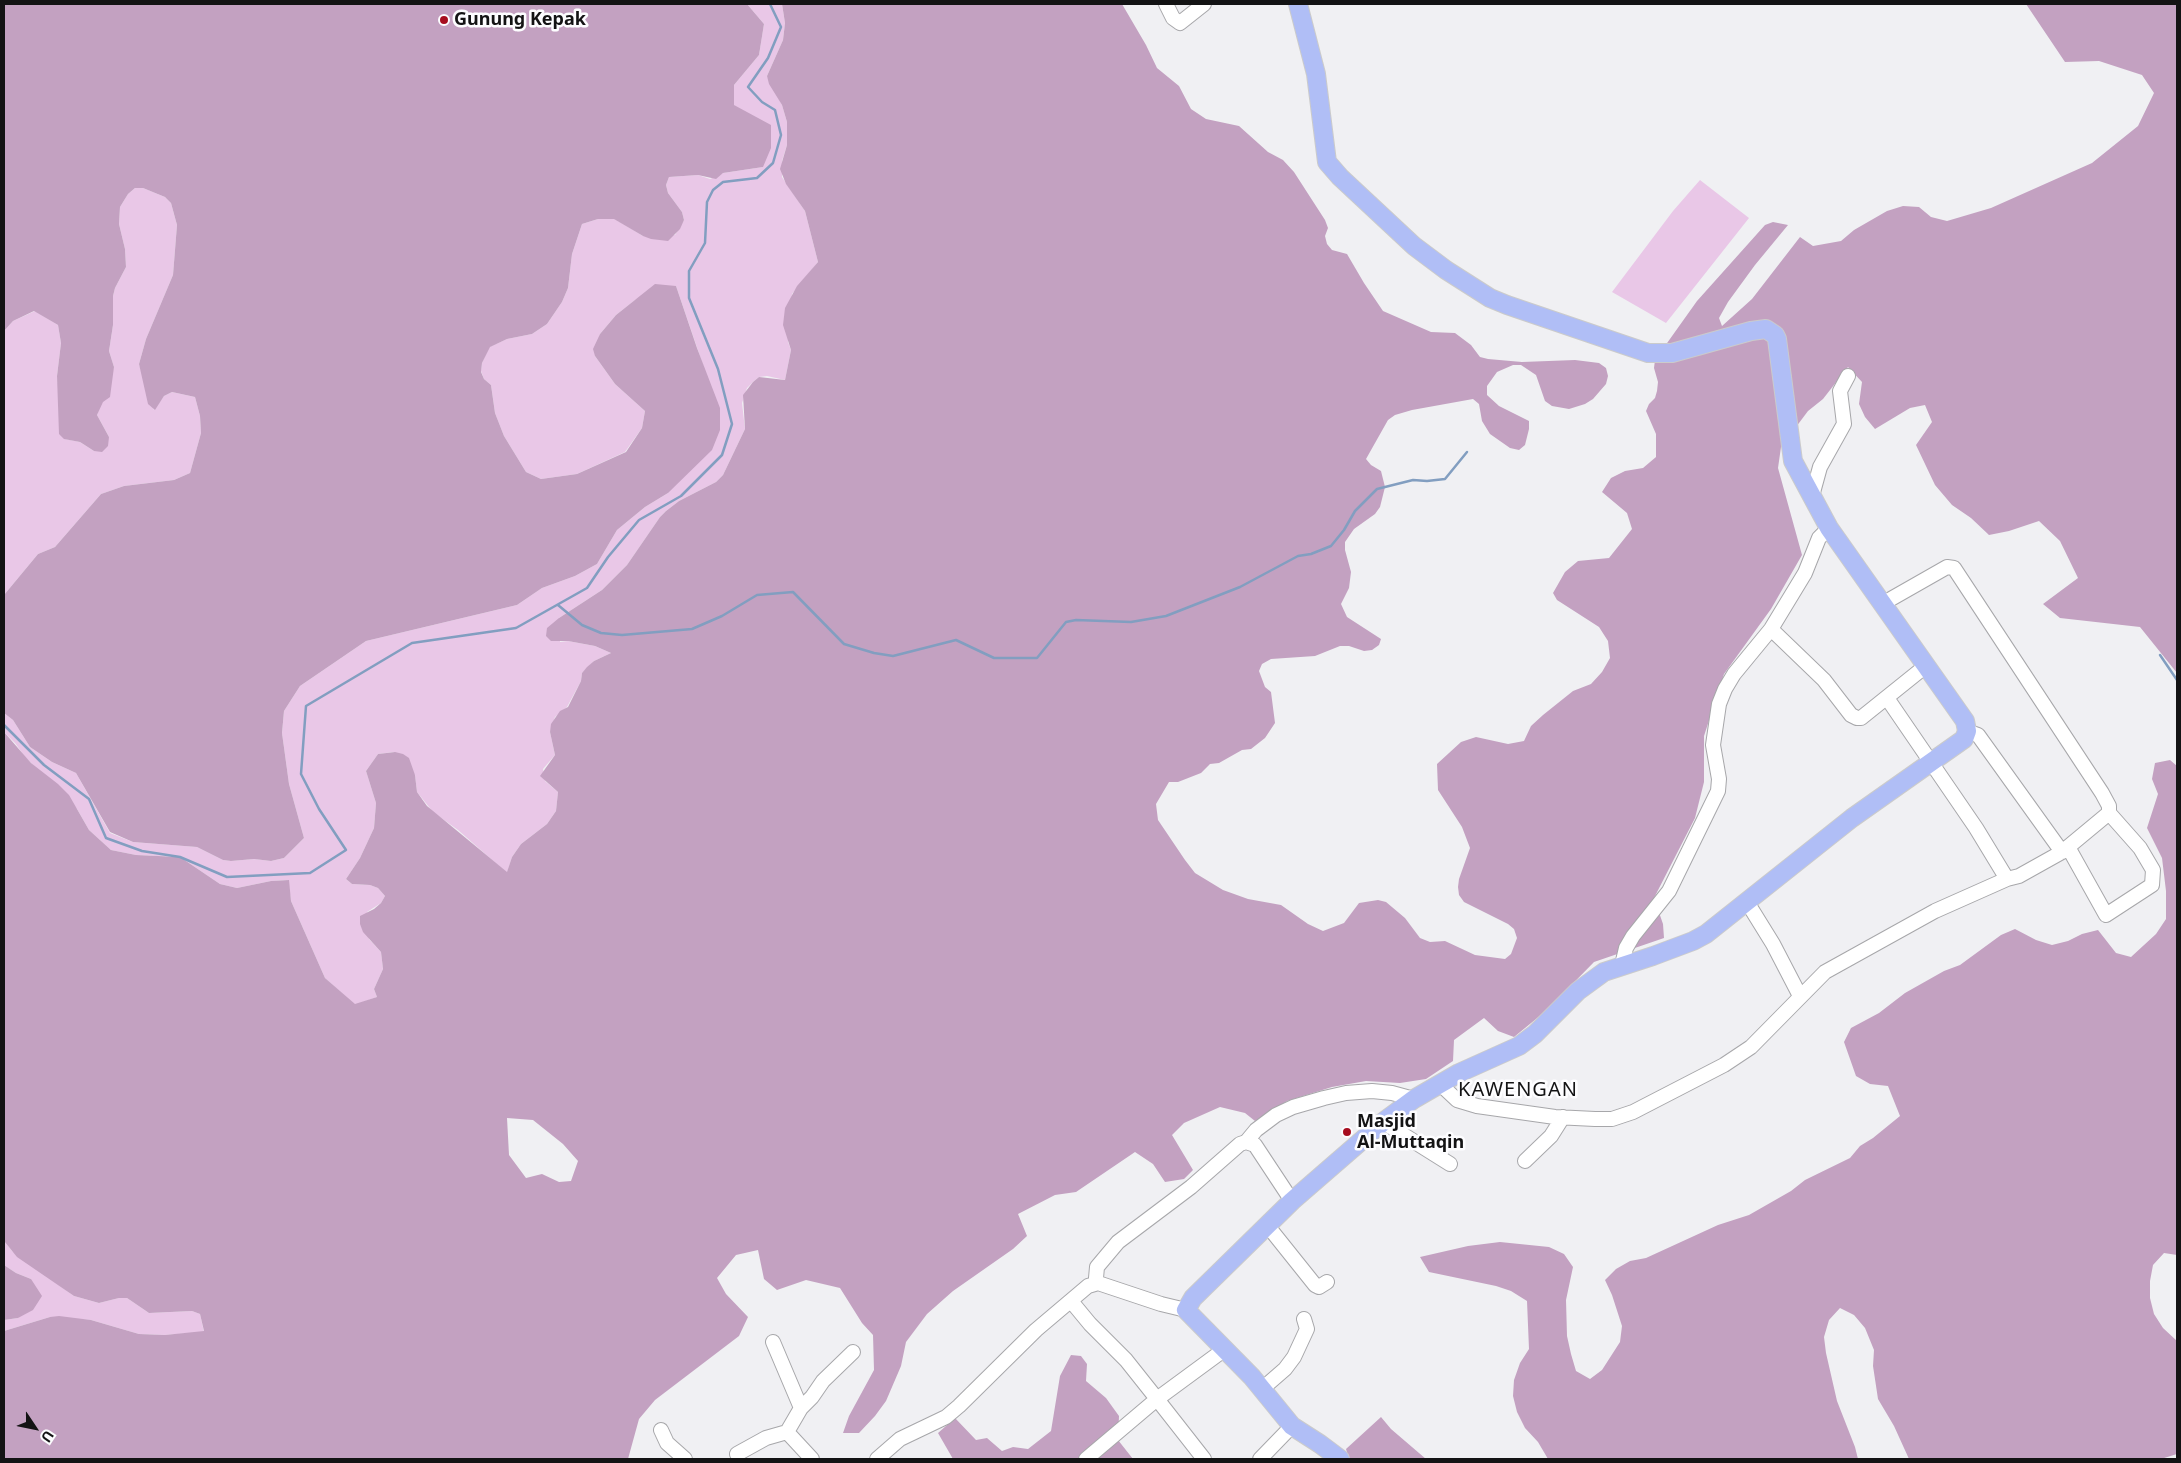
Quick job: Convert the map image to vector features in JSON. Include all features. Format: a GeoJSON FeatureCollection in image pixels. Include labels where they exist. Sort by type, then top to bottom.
{"type":"FeatureCollection","features":[{"type":"Feature","properties":{"kind":"main road"},"geometry":{"type":"LineString","coordinates":[[1298,4],[1316,74],[1327,162],[1340,177],[1414,246],[1446,270],[1490,298],[1507,305],[1648,353],[1672,353],[1751,331],[1766,329],[1773,333],[1777,339],[1792,458],[1829,528],[1927,665],[1965,721],[1968,731],[1964,740],[1852,818],[1726,919],[1693,941],[1622,965],[1591,979],[1535,1034],[1519,1046],[1440,1084],[1414,1099],[1383,1122],[1292,1200],[1194,1298],[1186,1310],[1262,1389],[1292,1426],[1340,1459]]}},
{"type":"Feature","properties":{"kind":"street"},"geometry":{"type":"LineString","coordinates":[[1166,4],[1173,18],[1180,22],[1204,4]]}},
{"type":"Feature","properties":{"kind":"street"},"geometry":{"type":"LineString","coordinates":[[1812,496],[1820,467],[1844,424],[1840,391],[1848,376]]}},
{"type":"Feature","properties":{"kind":"street"},"geometry":{"type":"LineString","coordinates":[[1622,965],[1626,948],[1633,936],[1669,891],[1718,792],[1713,745],[1719,704],[1725,689],[1734,674],[1771,629],[1805,573],[1819,538],[1829,528]]}},
{"type":"Feature","properties":{"kind":"street"},"geometry":{"type":"LineString","coordinates":[[1882,604],[1947,568],[1954,568],[2102,792],[2109,806],[2109,813],[2140,848],[2153,870],[2152,885],[2106,916],[2065,850],[1978,735],[1968,731]]}},
{"type":"Feature","properties":{"kind":"street"},"geometry":{"type":"LineString","coordinates":[[1771,629],[1824,680],[1854,717],[1861,718],[1927,665]]}},
{"type":"Feature","properties":{"kind":"street"},"geometry":{"type":"LineString","coordinates":[[1887,698],[1976,828],[2007,879]]}},
{"type":"Feature","properties":{"kind":"street"},"geometry":{"type":"LineString","coordinates":[[1440,1084],[1452,1097],[1462,1102],[1495,1108],[1563,1117],[1612,1118],[1633,1112],[1670,1094],[1751,1047],[1825,972],[1935,911],[2007,879],[2019,876],[2065,850],[2109,813]]}},
{"type":"Feature","properties":{"kind":"street"},"geometry":{"type":"LineString","coordinates":[[1747,902],[1773,944],[1800,996]]}},
{"type":"Feature","properties":{"kind":"street"},"geometry":{"type":"LineString","coordinates":[[1098,1283],[1096,1278],[1097,1267],[1118,1242],[1191,1187],[1276,1115],[1293,1107],[1346,1093],[1372,1091],[1392,1093],[1414,1099]]}},
{"type":"Feature","properties":{"kind":"street"},"geometry":{"type":"LineString","coordinates":[[1525,1161],[1551,1136],[1563,1117]]}},
{"type":"Feature","properties":{"kind":"street"},"geometry":{"type":"LineString","coordinates":[[1383,1122],[1450,1164]]}},
{"type":"Feature","properties":{"kind":"street"},"geometry":{"type":"LineString","coordinates":[[1246,1142],[1255,1145],[1292,1200]]}},
{"type":"Feature","properties":{"kind":"street"},"geometry":{"type":"LineString","coordinates":[[1267,1225],[1315,1285],[1319,1287],[1327,1282]]}},
{"type":"Feature","properties":{"kind":"street"},"geometry":{"type":"LineString","coordinates":[[876,1459],[900,1439],[946,1417],[1014,1351],[1088,1286],[1098,1283],[1161,1304],[1186,1310]]}},
{"type":"Feature","properties":{"kind":"street"},"geometry":{"type":"LineString","coordinates":[[1071,1301],[1090,1324],[1126,1360],[1204,1459]]}},
{"type":"Feature","properties":{"kind":"street"},"geometry":{"type":"LineString","coordinates":[[1262,1389],[1286,1369],[1294,1357],[1307,1329],[1304,1319]]}},
{"type":"Feature","properties":{"kind":"street"},"geometry":{"type":"LineString","coordinates":[[773,1342],[801,1408]]}},
{"type":"Feature","properties":{"kind":"street"},"geometry":{"type":"LineString","coordinates":[[1086,1459],[1157,1399],[1225,1349]]}},
{"type":"Feature","properties":{"kind":"street"},"geometry":{"type":"LineString","coordinates":[[737,1454],[766,1438],[786,1432],[801,1408],[836,1366],[853,1352]]}},
{"type":"Feature","properties":{"kind":"street"},"geometry":{"type":"LineString","coordinates":[[1260,1459],[1292,1426]]}},
{"type":"Feature","properties":{"kind":"street"},"geometry":{"type":"LineString","coordinates":[[661,1430],[667,1443],[685,1459]]}},
{"type":"Feature","properties":{"kind":"street"},"geometry":{"type":"LineString","coordinates":[[786,1432],[812,1459]]}},
{"type":"Feature","properties":{"kind":"shaded area"},"geometry":{"type":"Polygon","coordinates":[[[4,4],[747,4],[764,24],[759,55],[734,85],[734,105],[771,125],[771,148],[763,167],[723,173],[716,179],[698,175],[669,177],[666,185],[668,193],[682,212],[684,220],[680,229],[668,241],[643,236],[614,219],[598,219],[582,224],[572,254],[568,288],[562,302],[547,324],[532,334],[507,339],[490,347],[482,363],[481,372],[484,379],[491,385],[495,413],[504,436],[526,472],[541,479],[577,474],[626,452],[642,428],[645,411],[615,384],[595,356],[593,349],[600,334],[616,315],[655,284],[676,286],[720,408],[720,430],[712,450],[668,493],[645,507],[617,530],[597,564],[575,576],[542,588],[517,605],[366,641],[300,686],[284,711],[282,733],[289,784],[304,838],[284,858],[271,861],[254,859],[223,860],[197,847],[133,842],[110,832],[76,773],[52,762],[30,747],[13,720],[4,713],[4,595],[38,554],[55,547],[101,494],[124,486],[174,480],[190,473],[201,433],[200,416],[195,397],[172,392],[164,396],[155,410],[148,404],[139,364],[146,339],[173,275],[177,225],[171,203],[165,197],[143,188],[135,188],[128,194],[120,207],[119,224],[125,249],[126,267],[113,296],[113,325],[109,351],[114,367],[110,397],[103,402],[97,415],[109,437],[108,446],[102,452],[94,451],[80,442],[64,439],[59,434],[57,376],[61,343],[58,325],[34,311],[13,321],[4,331],[4,4]]]}},
{"type":"Feature","properties":{"kind":"shaded area"},"geometry":{"type":"Polygon","coordinates":[[[747,4],[782,4],[785,23],[783,40],[767,76],[782,105],[787,122],[787,145],[782,161],[782,177],[805,211],[818,262],[792,294],[788,342],[791,350],[785,380],[767,376],[759,377],[747,388],[742,403],[745,429],[723,475],[716,482],[679,501],[666,511],[627,565],[602,590],[559,618],[560,642],[568,641],[595,646],[611,653],[594,661],[582,673],[581,681],[567,707],[555,717],[550,732],[555,755],[543,769],[545,781],[558,792],[556,811],[547,824],[521,844],[512,857],[507,873],[458,830],[433,812],[417,792],[415,775],[394,752],[378,754],[366,771],[376,803],[374,828],[360,858],[346,879],[352,884],[370,885],[378,888],[385,896],[381,903],[367,912],[369,939],[381,952],[383,969],[374,989],[377,997],[355,1005],[325,978],[291,901],[288,880],[271,881],[237,888],[220,884],[180,857],[136,855],[111,850],[89,830],[77,809],[25,757],[4,732],[4,713],[13,720],[30,747],[52,762],[76,773],[110,833],[133,842],[197,847],[223,860],[254,859],[271,861],[284,858],[304,838],[289,784],[282,733],[284,711],[300,686],[366,641],[517,605],[542,588],[575,576],[597,564],[617,530],[645,507],[668,493],[704,368],[676,286],[635,300],[616,315],[600,334],[595,356],[615,384],[645,411],[642,428],[625,452],[577,474],[541,479],[526,472],[504,436],[495,413],[491,385],[484,379],[481,371],[482,363],[489,347],[507,339],[532,334],[547,324],[562,302],[568,288],[572,254],[582,224],[598,219],[615,219],[643,236],[675,235],[684,220],[682,212],[668,193],[666,185],[669,177],[698,175],[710,179],[723,173],[763,167],[734,105],[734,85],[759,55],[764,24],[747,4]]]}},
{"type":"Feature","properties":{"kind":"shaded area"},"geometry":{"type":"Polygon","coordinates":[[[782,4],[1122,4],[1157,68],[1179,86],[1191,109],[1206,119],[1239,126],[1268,152],[1283,160],[1294,172],[1325,220],[1328,228],[1325,236],[1327,244],[1332,250],[1347,254],[1383,311],[1431,332],[1455,333],[1471,345],[1480,357],[1522,362],[1575,360],[1599,363],[1606,368],[1608,376],[1606,384],[1593,399],[1585,404],[1569,409],[1552,406],[1545,401],[1536,375],[1521,365],[1513,365],[1497,372],[1487,386],[1487,395],[1499,406],[1529,421],[1525,445],[1519,450],[1510,448],[1490,434],[1482,421],[1479,404],[1473,399],[1412,410],[1395,415],[1388,420],[1366,459],[1371,465],[1381,471],[1385,487],[1380,507],[1375,514],[1354,529],[1345,542],[1345,550],[1351,572],[1349,588],[1341,604],[1347,617],[1381,639],[1379,645],[1372,650],[1364,651],[1349,646],[1340,646],[1315,656],[1271,659],[1262,664],[1259,671],[1265,687],[1271,692],[1275,723],[1265,738],[1251,749],[1242,750],[1219,763],[1210,764],[1201,773],[1178,782],[1169,782],[1156,804],[1158,820],[1195,873],[1223,890],[1248,899],[1281,905],[1308,924],[1323,931],[1344,923],[1359,903],[1378,900],[1386,902],[1405,918],[1420,938],[1430,942],[1445,941],[1475,955],[1505,959],[1511,954],[1517,938],[1514,929],[1508,924],[1464,902],[1459,895],[1459,879],[1470,848],[1462,827],[1438,790],[1437,764],[1461,742],[1476,737],[1508,744],[1524,741],[1531,726],[1573,691],[1591,684],[1602,672],[1610,658],[1608,641],[1599,627],[1557,600],[1553,593],[1565,572],[1578,561],[1609,558],[1632,529],[1627,513],[1602,492],[1611,478],[1625,471],[1643,468],[1656,457],[1656,434],[1646,411],[1649,404],[1655,398],[1657,391],[1658,382],[1654,368],[1655,360],[1697,301],[1765,225],[1773,222],[1788,225],[1728,302],[1719,318],[1722,326],[1752,299],[1800,237],[1813,246],[1841,241],[1854,230],[1887,211],[1903,206],[1919,207],[1931,217],[1947,221],[1991,208],[2092,163],[2138,126],[2154,93],[2142,75],[2099,61],[2065,62],[2026,4],[2177,4],[2177,673],[2140,627],[2060,618],[2043,604],[2078,578],[2060,541],[2039,521],[2009,531],[1989,535],[1971,518],[1952,505],[1935,485],[1916,445],[1932,422],[1925,405],[1910,408],[1875,429],[1865,417],[1859,404],[1862,382],[1848,367],[1823,399],[1808,411],[1781,447],[1778,468],[1802,555],[1771,609],[1724,674],[1704,736],[1704,782],[1695,818],[1654,898],[1663,924],[1664,938],[1594,962],[1547,1010],[1514,1037],[1498,1031],[1484,1018],[1454,1040],[1453,1061],[1426,1079],[1400,1083],[1366,1081],[1332,1087],[1287,1101],[1255,1121],[1245,1113],[1220,1107],[1184,1123],[1172,1135],[1193,1170],[1184,1179],[1165,1182],[1153,1164],[1135,1152],[1076,1192],[1055,1195],[1018,1214],[1027,1236],[1013,1249],[953,1291],[927,1314],[906,1342],[901,1366],[886,1401],[859,1433],[843,1433],[849,1416],[874,1370],[873,1335],[862,1323],[840,1288],[806,1280],[777,1290],[764,1279],[758,1250],[736,1255],[717,1278],[726,1294],[748,1317],[739,1336],[655,1400],[639,1419],[628,1459],[4,1459],[4,1331],[59,1316],[91,1320],[139,1334],[165,1335],[204,1331],[200,1314],[192,1311],[149,1313],[127,1298],[99,1303],[74,1296],[17,1257],[4,1241],[4,732],[31,763],[69,795],[89,830],[111,850],[136,855],[180,857],[220,884],[237,888],[271,881],[289,880],[291,901],[325,978],[355,1004],[377,997],[374,989],[383,969],[381,952],[363,932],[360,916],[374,909],[385,896],[378,888],[370,885],[352,884],[346,879],[360,858],[374,828],[376,803],[366,771],[378,754],[395,752],[409,758],[415,775],[417,792],[427,806],[507,872],[512,857],[521,844],[547,824],[556,811],[558,792],[540,776],[555,755],[550,732],[551,724],[560,711],[568,707],[581,681],[582,673],[587,667],[594,661],[611,653],[595,646],[568,641],[551,641],[546,636],[547,628],[602,590],[627,565],[666,511],[679,501],[716,482],[723,475],[745,429],[743,395],[753,382],[759,377],[785,380],[791,350],[783,325],[785,308],[797,286],[818,262],[805,211],[786,184],[780,169],[787,145],[787,122],[782,105],[769,84],[767,76],[783,40],[785,23],[782,4]],[[507,1118],[509,1155],[526,1178],[542,1174],[559,1182],[571,1181],[578,1161],[563,1144],[533,1120],[507,1118]]]}},
{"type":"Feature","properties":{"kind":"shaded area"},"geometry":{"type":"Polygon","coordinates":[[[1700,180],[1749,218],[1666,323],[1612,292],[1673,211],[1700,180]]]}},
{"type":"Feature","properties":{"kind":"shaded area"},"geometry":{"type":"Polygon","coordinates":[[[135,188],[143,188],[165,197],[171,203],[177,225],[173,275],[146,339],[139,364],[154,410],[164,396],[172,392],[195,397],[200,416],[201,433],[190,473],[174,480],[124,486],[101,494],[55,547],[38,554],[4,595],[4,331],[13,321],[35,311],[58,325],[61,343],[57,376],[65,439],[80,442],[94,451],[109,437],[97,415],[114,367],[109,351],[113,325],[113,296],[126,267],[125,249],[119,224],[120,207],[128,194],[135,188]]]}},
{"type":"Feature","properties":{"kind":"shaded area"},"geometry":{"type":"Polygon","coordinates":[[[2170,760],[2177,766],[2177,1255],[2164,1253],[2153,1265],[2150,1281],[2150,1298],[2154,1314],[2163,1328],[2177,1341],[2177,1454],[2161,1459],[1909,1459],[1894,1426],[1878,1399],[1873,1366],[1874,1350],[1865,1328],[1854,1315],[1840,1308],[1829,1320],[1824,1337],[1837,1401],[1858,1459],[1548,1459],[1538,1442],[1525,1428],[1517,1412],[1513,1396],[1514,1380],[1520,1363],[1529,1349],[1527,1301],[1511,1291],[1496,1286],[1429,1272],[1420,1257],[1468,1246],[1500,1242],[1549,1247],[1564,1254],[1573,1267],[1566,1300],[1567,1336],[1576,1371],[1590,1379],[1602,1370],[1620,1342],[1622,1326],[1605,1280],[1616,1269],[1630,1261],[1646,1258],[1718,1225],[1749,1215],[1791,1191],[1805,1180],[1850,1158],[1860,1146],[1900,1116],[1888,1086],[1870,1084],[1856,1076],[1844,1042],[1851,1028],[1879,1013],[1905,993],[1944,971],[1960,965],[2001,935],[2015,929],[2036,940],[2052,945],[2098,930],[2116,953],[2131,957],[2156,934],[2166,919],[2166,891],[2162,858],[2147,828],[2158,794],[2152,779],[2155,763],[2170,760]]]}},
{"type":"Feature","properties":{"kind":"shaded area"},"geometry":{"type":"Polygon","coordinates":[[[4,1241],[12,1251],[74,1296],[99,1303],[127,1298],[149,1313],[192,1311],[200,1314],[204,1332],[165,1335],[139,1334],[91,1320],[50,1317],[4,1331],[4,1320],[18,1318],[31,1279],[16,1273],[4,1265],[4,1241]]]}},
{"type":"Feature","properties":{"kind":"shaded area"},"geometry":{"type":"Polygon","coordinates":[[[4,1265],[16,1273],[31,1279],[42,1296],[33,1310],[18,1318],[4,1320],[4,1265]]]}},
{"type":"Feature","properties":{"kind":"shaded area"},"geometry":{"type":"Polygon","coordinates":[[[1071,1355],[1081,1356],[1087,1364],[1086,1381],[1106,1398],[1119,1416],[1118,1440],[1133,1459],[953,1459],[938,1433],[955,1418],[976,1440],[987,1438],[1002,1451],[1013,1447],[1028,1449],[1051,1431],[1060,1376],[1071,1355]]]}},
{"type":"Feature","properties":{"kind":"shaded area"},"geometry":{"type":"Polygon","coordinates":[[[1381,1417],[1391,1429],[1426,1459],[1349,1459],[1346,1449],[1381,1417]]]}},
{"type":"Feature","properties":{"kind":"waterway"},"geometry":{"type":"LineString","coordinates":[[4,725],[44,765],[89,799],[106,838],[142,851],[180,857],[227,877],[310,873],[346,850],[319,809],[301,774],[306,706],[412,643],[516,628],[587,588],[608,557],[639,520],[681,496],[722,455],[732,424],[718,369],[689,298],[689,271],[705,243],[707,202],[713,190],[723,182],[757,178],[773,163],[781,135],[775,110],[762,102],[748,87],[768,58],[781,27],[770,4]]}},
{"type":"Feature","properties":{"kind":"waterway"},"geometry":{"type":"LineString","coordinates":[[558,605],[582,625],[601,633],[622,635],[692,629],[722,616],[757,595],[793,592],[844,644],[874,653],[893,656],[956,640],[994,658],[1037,658],[1066,622],[1076,620],[1131,622],[1166,616],[1240,587],[1298,556],[1311,554],[1331,546],[1344,530],[1355,511],[1377,489],[1413,480],[1445,479],[1467,452]]}},
{"type":"Feature","properties":{"kind":"waterway"},"geometry":{"type":"LineString","coordinates":[[2160,655],[2177,680]]}},
{"type":"Feature","properties":{"kind":"place","name":"Gunung Kepak"},"geometry":{"type":"Point","coordinates":[444,20]}},
{"type":"Feature","properties":{"kind":"place","name":"Masjid Al-Muttaqin"},"geometry":{"type":"Point","coordinates":[1347,1132]}},
{"type":"Feature","properties":{"kind":"district","name":"KAWENGAN"},"geometry":{"type":"Point","coordinates":[1518,1090]}}]}
